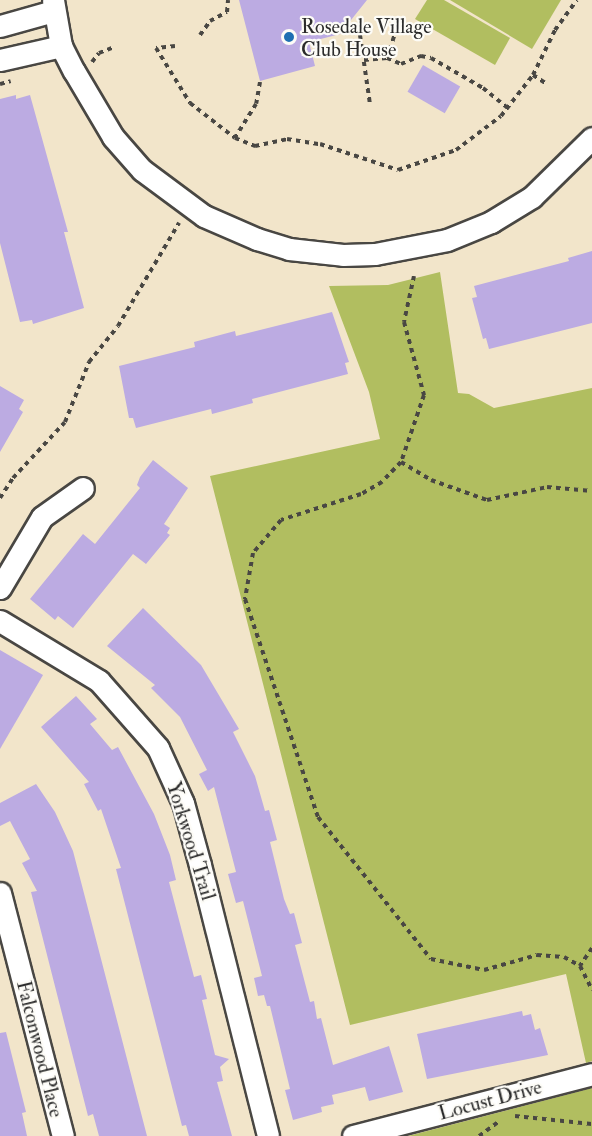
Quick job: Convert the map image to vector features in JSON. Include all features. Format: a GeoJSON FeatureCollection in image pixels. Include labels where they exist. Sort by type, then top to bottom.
{"type":"FeatureCollection","features":[{"type":"Feature","properties":{"kind":"street"},"geometry":{"type":"LineString","coordinates":[[0,26],[53,6],[61,46],[93,106],[142,170],[204,216],[257,239],[289,249],[343,255],[375,254],[447,240],[491,222],[532,197],[558,176],[592,138]]}},
{"type":"Feature","properties":{"kind":"street"},"geometry":{"type":"LineString","coordinates":[[0,60],[61,46]]}},
{"type":"Feature","properties":{"kind":"street"},"geometry":{"type":"LineString","coordinates":[[0,588],[42,517],[83,488]]}},
{"type":"Feature","properties":{"kind":"street","name":"Yorkwood Trail"},"geometry":{"type":"LineString","coordinates":[[0,621],[99,681],[158,748],[192,834],[268,1136]]}},
{"type":"Feature","properties":{"kind":"street","name":"Falconwood Place"},"geometry":{"type":"LineString","coordinates":[[0,893],[63,1136]]}},
{"type":"Feature","properties":{"kind":"street","name":"Locust Drive"},"geometry":{"type":"LineString","coordinates":[[354,1136],[592,1074]]}},
{"type":"Feature","properties":{"kind":"path"},"geometry":{"type":"LineString","coordinates":[[200,35],[210,21],[226,12],[228,0]]}},
{"type":"Feature","properties":{"kind":"path"},"geometry":{"type":"LineString","coordinates":[[175,46],[156,48],[190,103],[236,138],[255,146],[287,139],[320,144],[395,171],[456,150],[509,109],[533,75],[555,30],[577,0]]}},
{"type":"Feature","properties":{"kind":"path"},"geometry":{"type":"LineString","coordinates":[[387,58],[397,27]]}},
{"type":"Feature","properties":{"kind":"path"},"geometry":{"type":"LineString","coordinates":[[360,35],[370,104]]}},
{"type":"Feature","properties":{"kind":"path"},"geometry":{"type":"LineString","coordinates":[[89,68],[99,53],[112,48]]}},
{"type":"Feature","properties":{"kind":"path"},"geometry":{"type":"LineString","coordinates":[[364,60],[387,58],[401,64],[421,56],[431,58],[483,88],[509,109]]}},
{"type":"Feature","properties":{"kind":"path"},"geometry":{"type":"LineString","coordinates":[[533,75],[547,84]]}},
{"type":"Feature","properties":{"kind":"path"},"geometry":{"type":"LineString","coordinates":[[236,138],[256,104],[260,82]]}},
{"type":"Feature","properties":{"kind":"path"},"geometry":{"type":"LineString","coordinates":[[0,498],[1,491],[65,422],[89,362],[118,326],[181,220]]}},
{"type":"Feature","properties":{"kind":"path"},"geometry":{"type":"LineString","coordinates":[[414,276],[404,322],[424,395],[401,462],[382,482],[361,494],[281,520],[253,553],[245,599],[318,817],[431,959],[484,970],[537,955],[564,957],[580,966],[592,990]]}},
{"type":"Feature","properties":{"kind":"path"},"geometry":{"type":"LineString","coordinates":[[401,462],[431,480],[487,500],[547,487],[592,491]]}},
{"type":"Feature","properties":{"kind":"path"},"geometry":{"type":"LineString","coordinates":[[580,966],[592,948]]}},
{"type":"Feature","properties":{"kind":"path"},"geometry":{"type":"LineString","coordinates":[[479,1136],[509,1115],[592,1124]]}},
{"type":"Feature","properties":{"kind":"green space"},"geometry":{"type":"Polygon","coordinates":[[[427,0],[444,0],[510,38],[495,65],[415,19],[427,0]]]}},
{"type":"Feature","properties":{"kind":"green space"},"geometry":{"type":"Polygon","coordinates":[[[450,0],[561,0],[532,49],[450,0]]]}},
{"type":"Feature","properties":{"kind":"green space"},"geometry":{"type":"Polygon","coordinates":[[[440,272],[458,393],[469,394],[494,408],[592,388],[592,1061],[586,1063],[566,974],[350,1025],[210,476],[380,439],[369,392],[329,286],[388,285],[440,272]]]}},
{"type":"Feature","properties":{"kind":"green space"},"geometry":{"type":"Polygon","coordinates":[[[592,1088],[592,1136],[408,1136],[592,1088]]]}},
{"type":"Feature","properties":{"kind":"building","name":"Rosedale Village Club House"},"geometry":{"type":"Polygon","coordinates":[[[239,0],[367,0],[347,25],[348,32],[309,42],[315,66],[260,81],[239,0]]]}},
{"type":"Feature","properties":{"kind":"building"},"geometry":{"type":"Polygon","coordinates":[[[423,65],[460,86],[445,113],[408,92],[423,65]]]}},
{"type":"Feature","properties":{"kind":"building"},"geometry":{"type":"Polygon","coordinates":[[[16,95],[16,99],[30,95],[68,232],[64,232],[84,308],[33,324],[32,320],[20,322],[0,243],[0,99],[16,95]]]}},
{"type":"Feature","properties":{"kind":"building"},"geometry":{"type":"Polygon","coordinates":[[[592,251],[592,323],[489,349],[486,338],[483,339],[472,298],[477,297],[474,286],[569,261],[568,258],[592,251]]]}},
{"type":"Feature","properties":{"kind":"building"},"geometry":{"type":"Polygon","coordinates":[[[332,312],[349,362],[345,363],[348,374],[252,399],[253,403],[212,414],[211,409],[136,428],[133,418],[129,418],[119,366],[195,347],[194,342],[235,331],[236,336],[332,312]]]}},
{"type":"Feature","properties":{"kind":"building"},"geometry":{"type":"Polygon","coordinates":[[[0,386],[24,400],[19,409],[23,412],[0,452],[0,386]]]}},
{"type":"Feature","properties":{"kind":"building"},"geometry":{"type":"Polygon","coordinates":[[[153,460],[188,488],[164,524],[170,528],[167,533],[170,535],[146,564],[133,554],[73,628],[58,616],[55,620],[30,599],[83,534],[95,544],[140,488],[137,485],[140,477],[153,460]]]}},
{"type":"Feature","properties":{"kind":"building"},"geometry":{"type":"Polygon","coordinates":[[[143,608],[201,665],[239,729],[233,732],[255,776],[265,811],[269,810],[277,840],[270,842],[284,899],[290,914],[294,913],[302,943],[295,945],[310,1002],[314,1001],[317,1019],[321,1018],[333,1065],[389,1046],[403,1092],[369,1101],[365,1087],[332,1095],[334,1104],[321,1107],[322,1112],[293,1120],[285,1090],[290,1089],[270,1006],[267,1006],[264,995],[258,996],[254,978],[262,976],[243,901],[236,903],[228,874],[236,872],[214,787],[208,791],[199,774],[207,770],[180,717],[151,688],[155,685],[107,646],[143,608]]]}},
{"type":"Feature","properties":{"kind":"building"},"geometry":{"type":"Polygon","coordinates":[[[0,650],[43,675],[0,749],[0,650]]]}},
{"type":"Feature","properties":{"kind":"building"},"geometry":{"type":"Polygon","coordinates":[[[76,696],[97,719],[90,724],[112,750],[118,747],[154,814],[170,855],[176,880],[169,882],[194,977],[201,975],[207,999],[202,1000],[215,1055],[229,1059],[220,1067],[223,1081],[217,1082],[232,1136],[189,1136],[186,1125],[182,1126],[116,869],[121,868],[101,809],[98,811],[84,784],[89,782],[41,727],[76,696]]]}},
{"type":"Feature","properties":{"kind":"building"},"geometry":{"type":"Polygon","coordinates":[[[36,784],[55,812],[73,851],[147,1136],[99,1136],[93,1114],[88,1116],[31,892],[37,891],[22,863],[30,859],[10,821],[0,826],[0,803],[36,784]]]}},
{"type":"Feature","properties":{"kind":"building"},"geometry":{"type":"Polygon","coordinates":[[[522,1011],[523,1016],[531,1014],[535,1030],[540,1028],[548,1055],[427,1079],[417,1034],[522,1011]]]}},
{"type":"Feature","properties":{"kind":"building"},"geometry":{"type":"Polygon","coordinates":[[[6,1032],[26,1112],[22,1113],[27,1136],[0,1136],[0,1033],[6,1032]]]}},
{"type":"Feature","properties":{"kind":"place","name":"Rosedale Village Club House"},"geometry":{"type":"Point","coordinates":[289,37]}}]}
